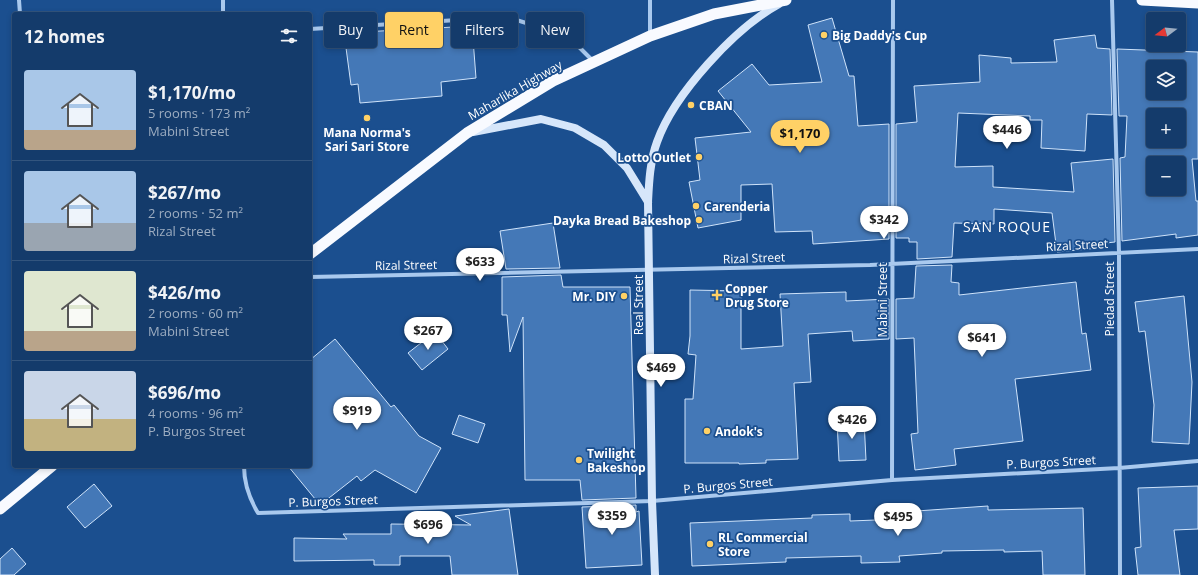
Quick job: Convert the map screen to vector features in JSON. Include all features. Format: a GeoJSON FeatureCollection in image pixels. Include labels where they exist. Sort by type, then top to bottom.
{"type":"FeatureCollection","features":[{"type":"Feature","properties":{"kind":"highway","name":"Maharlika Highway"},"geometry":{"type":"LineString","coordinates":[[312,252],[467,133],[553,81],[593,61],[650,36],[714,14],[786,0]]}},
{"type":"Feature","properties":{"kind":"highway"},"geometry":{"type":"LineString","coordinates":[[1142,0],[1198,3]]}},
{"type":"Feature","properties":{"kind":"highway"},"geometry":{"type":"LineString","coordinates":[[0,509],[50,468]]}},
{"type":"Feature","properties":{"kind":"main road","name":"Real Street"},"geometry":{"type":"LineString","coordinates":[[655,575],[652,501],[648,202],[650,170],[655,149],[670,115],[694,82],[741,30],[766,11],[786,0]]}},
{"type":"Feature","properties":{"kind":"main road"},"geometry":{"type":"LineString","coordinates":[[467,133],[541,119],[575,128],[604,145],[627,168],[648,202]]}},
{"type":"Feature","properties":{"kind":"street"},"geometry":{"type":"LineString","coordinates":[[20,0],[20,12]]}},
{"type":"Feature","properties":{"kind":"street"},"geometry":{"type":"LineString","coordinates":[[223,0],[223,12]]}},
{"type":"Feature","properties":{"kind":"street"},"geometry":{"type":"LineString","coordinates":[[650,0],[650,36]]}},
{"type":"Feature","properties":{"kind":"street","name":"Mabini Street"},"geometry":{"type":"LineString","coordinates":[[892,480],[893,0]]}},
{"type":"Feature","properties":{"kind":"street","name":"Piedad Street"},"geometry":{"type":"LineString","coordinates":[[1112,0],[1119,253],[1120,575]]}},
{"type":"Feature","properties":{"kind":"street"},"geometry":{"type":"LineString","coordinates":[[312,29],[506,17],[568,36],[593,61]]}},
{"type":"Feature","properties":{"kind":"street","name":"Rizal Street"},"geometry":{"type":"LineString","coordinates":[[312,277],[650,271],[892,264],[1198,249]]}},
{"type":"Feature","properties":{"kind":"street","name":"P. Burgos Street"},"geometry":{"type":"LineString","coordinates":[[244,468],[246,488],[258,513],[652,501],[892,480],[1119,468],[1198,461]]}},
{"type":"Feature","properties":{"kind":"building"},"geometry":{"type":"Polygon","coordinates":[[[832,18],[849,76],[854,76],[858,126],[889,124],[889,239],[813,244],[812,231],[775,232],[772,184],[741,185],[741,220],[698,228],[689,182],[700,180],[695,138],[751,132],[718,91],[752,64],[769,85],[822,82],[808,25],[832,18]]]}},
{"type":"Feature","properties":{"kind":"building"},"geometry":{"type":"Polygon","coordinates":[[[451,27],[451,48],[474,48],[476,78],[441,82],[442,96],[360,103],[358,84],[351,85],[346,48],[377,48],[377,31],[385,31],[385,48],[443,48],[443,28],[451,27]]]}},
{"type":"Feature","properties":{"kind":"building"},"geometry":{"type":"Polygon","coordinates":[[[1095,35],[1097,48],[1110,49],[1112,115],[1087,114],[1085,151],[1041,148],[1042,120],[1030,120],[1030,116],[958,113],[955,167],[993,166],[993,187],[1074,192],[1071,163],[1113,159],[1115,242],[1097,244],[1098,248],[1057,252],[1052,213],[994,209],[994,224],[954,223],[952,257],[917,259],[917,242],[909,242],[909,238],[896,238],[896,124],[917,122],[914,86],[980,82],[979,55],[1011,58],[1011,63],[1057,62],[1054,40],[1095,35]]]}},
{"type":"Feature","properties":{"kind":"building"},"geometry":{"type":"Polygon","coordinates":[[[1117,49],[1146,50],[1146,52],[1198,52],[1198,159],[1192,159],[1196,201],[1198,201],[1198,235],[1176,238],[1176,234],[1122,241],[1120,158],[1125,157],[1127,116],[1119,116],[1117,49]]]}},
{"type":"Feature","properties":{"kind":"building"},"geometry":{"type":"Polygon","coordinates":[[[553,223],[560,268],[506,269],[500,231],[553,223]]]}},
{"type":"Feature","properties":{"kind":"building"},"geometry":{"type":"Polygon","coordinates":[[[952,265],[951,282],[959,283],[959,295],[1076,282],[1082,334],[1086,333],[1091,370],[1015,379],[1023,441],[954,449],[956,465],[915,470],[911,434],[918,433],[914,338],[896,339],[896,299],[914,298],[916,266],[952,265]]]}},
{"type":"Feature","properties":{"kind":"building"},"geometry":{"type":"Polygon","coordinates":[[[561,275],[563,287],[630,287],[636,498],[582,500],[580,480],[525,480],[523,317],[510,352],[507,315],[502,315],[502,277],[561,275]]]}},
{"type":"Feature","properties":{"kind":"building"},"geometry":{"type":"Polygon","coordinates":[[[690,290],[741,291],[741,349],[783,346],[780,294],[846,292],[846,301],[889,299],[889,339],[853,341],[852,331],[808,334],[811,382],[794,383],[798,459],[766,460],[766,463],[739,464],[685,463],[685,399],[693,399],[696,355],[688,354],[690,336],[690,290]]]}},
{"type":"Feature","properties":{"kind":"building"},"geometry":{"type":"Polygon","coordinates":[[[1184,296],[1192,382],[1189,444],[1152,442],[1154,405],[1145,331],[1139,332],[1135,302],[1184,296]]]}},
{"type":"Feature","properties":{"kind":"building"},"geometry":{"type":"Polygon","coordinates":[[[435,332],[448,349],[422,370],[408,353],[435,332]]]}},
{"type":"Feature","properties":{"kind":"building"},"geometry":{"type":"Polygon","coordinates":[[[335,339],[391,407],[394,405],[419,436],[441,448],[416,493],[375,470],[361,481],[357,476],[320,505],[290,468],[312,468],[312,358],[335,339]]]}},
{"type":"Feature","properties":{"kind":"building"},"geometry":{"type":"Polygon","coordinates":[[[459,415],[485,424],[478,443],[452,434],[459,415]]]}},
{"type":"Feature","properties":{"kind":"building"},"geometry":{"type":"Polygon","coordinates":[[[864,420],[866,460],[839,461],[837,421],[864,420]]]}},
{"type":"Feature","properties":{"kind":"building"},"geometry":{"type":"Polygon","coordinates":[[[94,484],[112,506],[85,528],[67,507],[94,484]]]}},
{"type":"Feature","properties":{"kind":"building"},"geometry":{"type":"Polygon","coordinates":[[[1198,486],[1198,529],[1174,530],[1180,575],[1138,575],[1135,548],[1141,547],[1138,488],[1198,486]]]}},
{"type":"Feature","properties":{"kind":"building"},"geometry":{"type":"Polygon","coordinates":[[[636,505],[636,512],[639,511],[642,565],[586,568],[582,507],[636,505]]]}},
{"type":"Feature","properties":{"kind":"building"},"geometry":{"type":"Polygon","coordinates":[[[988,506],[988,510],[1083,508],[1085,575],[1043,575],[1042,551],[1004,552],[1004,550],[942,551],[942,553],[899,556],[900,562],[861,563],[861,556],[786,558],[786,562],[692,566],[690,523],[812,518],[812,515],[850,514],[850,521],[902,519],[902,512],[988,506]]]}},
{"type":"Feature","properties":{"kind":"building"},"geometry":{"type":"Polygon","coordinates":[[[509,509],[518,575],[452,575],[450,556],[400,556],[400,565],[374,565],[374,560],[294,561],[294,538],[347,539],[343,534],[391,534],[391,524],[471,525],[455,516],[509,509]]]}},
{"type":"Feature","properties":{"kind":"building"},"geometry":{"type":"Polygon","coordinates":[[[12,548],[26,564],[14,575],[0,575],[0,559],[12,548]]]}},
{"type":"Feature","properties":{"kind":"place","name":"Big Daddy's Cup"},"geometry":{"type":"Point","coordinates":[824,35]}},
{"type":"Feature","properties":{"kind":"place","name":"CBAN"},"geometry":{"type":"Point","coordinates":[691,105]}},
{"type":"Feature","properties":{"kind":"place","name":"Mana Norma's Sari Sari Store"},"geometry":{"type":"Point","coordinates":[367,118]}},
{"type":"Feature","properties":{"kind":"place","name":"Lotto Outlet"},"geometry":{"type":"Point","coordinates":[699,157]}},
{"type":"Feature","properties":{"kind":"place","name":"Carenderia"},"geometry":{"type":"Point","coordinates":[696,206]}},
{"type":"Feature","properties":{"kind":"place","name":"Dayka Bread Bakeshop"},"geometry":{"type":"Point","coordinates":[699,220]}},
{"type":"Feature","properties":{"kind":"place","name":"Copper Drug Store"},"geometry":{"type":"Point","coordinates":[717,295]}},
{"type":"Feature","properties":{"kind":"place","name":"Mr. DIY"},"geometry":{"type":"Point","coordinates":[624,296]}},
{"type":"Feature","properties":{"kind":"place","name":"Andok's"},"geometry":{"type":"Point","coordinates":[707,431]}},
{"type":"Feature","properties":{"kind":"place","name":"Twilight Bakeshop"},"geometry":{"type":"Point","coordinates":[579,460]}},
{"type":"Feature","properties":{"kind":"place","name":"RL Commercial Store"},"geometry":{"type":"Point","coordinates":[710,544]}},
{"type":"Feature","properties":{"kind":"district","name":"SAN ROQUE"},"geometry":{"type":"Point","coordinates":[1007,226]}}]}
